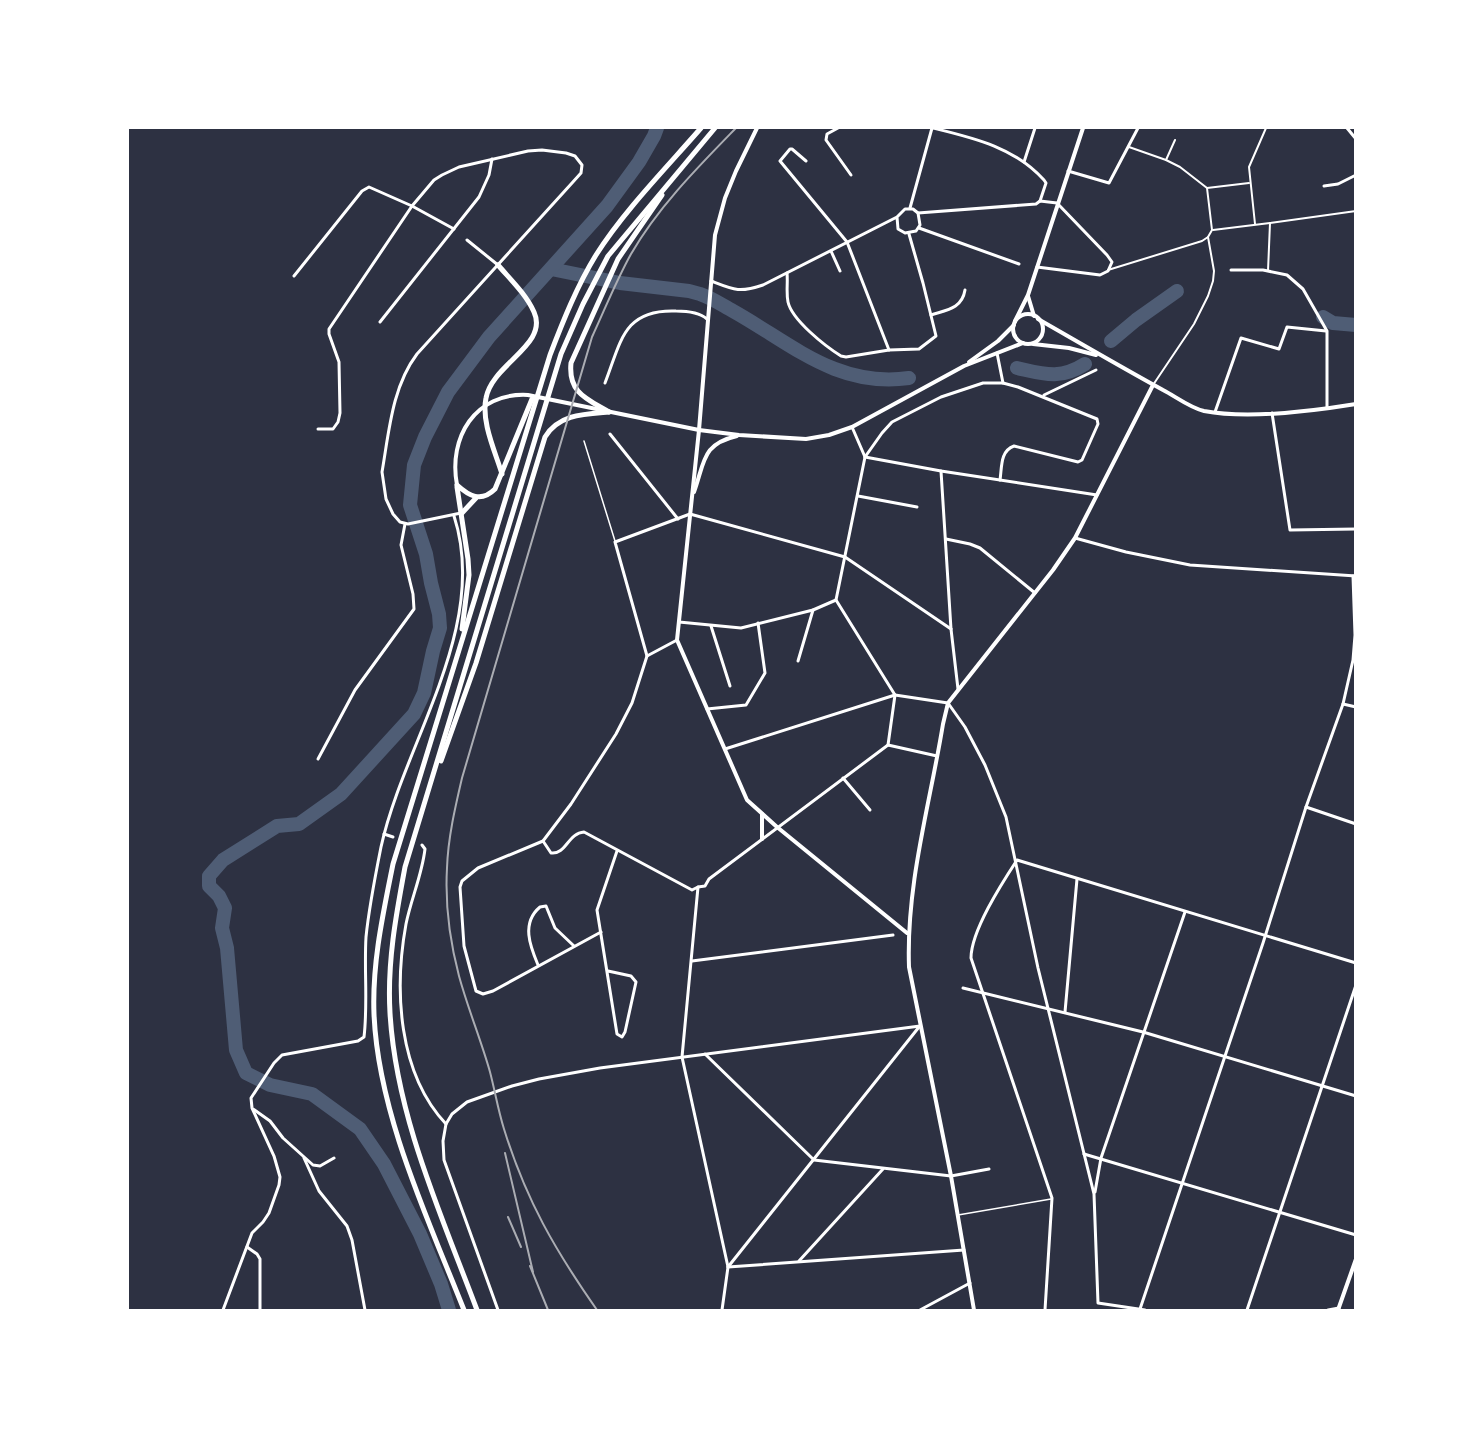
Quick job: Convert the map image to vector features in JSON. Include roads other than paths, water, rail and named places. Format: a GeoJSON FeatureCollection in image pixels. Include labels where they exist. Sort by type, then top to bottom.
{"type":"FeatureCollection","features":[{"type":"Feature","properties":{"kind":"main road"},"geometry":{"type":"LineString","coordinates":[[462,513],[476,498],[491,493],[497,485],[550,355],[593,260],[617,227],[701,128]]}},
{"type":"Feature","properties":{"kind":"main road"},"geometry":{"type":"LineString","coordinates":[[477,1311],[428,1181],[398,1082],[389,1012],[391,942],[405,867],[551,383],[569,335],[603,264],[621,239],[715,128]]}},
{"type":"Feature","properties":{"kind":"main road"},"geometry":{"type":"LineString","coordinates":[[609,412],[579,392],[572,382],[571,363],[614,266],[640,224],[693,152]]}},
{"type":"Feature","properties":{"kind":"main road"},"geometry":{"type":"LineString","coordinates":[[498,265],[530,304],[537,323],[532,339],[497,375],[486,396],[487,422],[502,474]]}},
{"type":"Feature","properties":{"kind":"main road"},"geometry":{"type":"LineString","coordinates":[[464,1311],[416,1189],[383,1085],[374,1014],[378,939],[393,864],[550,355]]}},
{"type":"Feature","properties":{"kind":"main road"},"geometry":{"type":"LineString","coordinates":[[422,810],[466,694],[545,437],[561,421],[584,414],[609,412]]}},
{"type":"Feature","properties":{"kind":"main road"},"geometry":{"type":"LineString","coordinates":[[457,485],[469,575],[460,646]]}},
{"type":"Feature","properties":{"kind":"main road"},"geometry":{"type":"LineString","coordinates":[[457,485],[476,498]]}},
{"type":"Feature","properties":{"kind":"street"},"geometry":{"type":"LineString","coordinates":[[757,128],[743,153],[725,198],[715,236],[699,430],[677,640],[747,800],[907,933]]}},
{"type":"Feature","properties":{"kind":"street"},"geometry":{"type":"LineString","coordinates":[[838,128],[827,134],[826,141],[851,176]]}},
{"type":"Feature","properties":{"kind":"street"},"geometry":{"type":"LineString","coordinates":[[910,208],[932,128],[979,139],[1024,162],[1046,183],[1040,201]]}},
{"type":"Feature","properties":{"kind":"street"},"geometry":{"type":"LineString","coordinates":[[1024,162],[1035,128]]}},
{"type":"Feature","properties":{"kind":"street"},"geometry":{"type":"LineString","coordinates":[[1023,343],[1015,336],[1015,323],[1028,295],[1083,128]]}},
{"type":"Feature","properties":{"kind":"street"},"geometry":{"type":"LineString","coordinates":[[1068,171],[1109,183],[1135,128]]}},
{"type":"Feature","properties":{"kind":"street"},"geometry":{"type":"LineString","coordinates":[[1255,224],[1249,167],[1266,128]]}},
{"type":"Feature","properties":{"kind":"street"},"geometry":{"type":"LineString","coordinates":[[1347,128],[1356,139]]}},
{"type":"Feature","properties":{"kind":"street"},"geometry":{"type":"LineString","coordinates":[[1166,160],[1175,140]]}},
{"type":"Feature","properties":{"kind":"street"},"geometry":{"type":"LineString","coordinates":[[1127,147],[1180,167],[1207,188],[1251,183]]}},
{"type":"Feature","properties":{"kind":"street"},"geometry":{"type":"LineString","coordinates":[[806,161],[792,149],[780,160],[847,242],[889,350]]}},
{"type":"Feature","properties":{"kind":"street"},"geometry":{"type":"LineString","coordinates":[[318,429],[333,429],[340,413],[339,362],[329,329],[412,206],[434,180],[459,167],[542,150],[566,153],[579,159],[582,165],[581,173],[573,183],[417,354],[401,380],[382,472],[386,499],[393,514],[400,522],[406,524],[462,513]]}},
{"type":"Feature","properties":{"kind":"street"},"geometry":{"type":"LineString","coordinates":[[380,322],[479,197],[489,175],[492,159]]}},
{"type":"Feature","properties":{"kind":"street"},"geometry":{"type":"LineString","coordinates":[[1324,186],[1338,184],[1356,175]]}},
{"type":"Feature","properties":{"kind":"street"},"geometry":{"type":"LineString","coordinates":[[294,276],[364,189],[372,188],[454,229]]}},
{"type":"Feature","properties":{"kind":"street"},"geometry":{"type":"LineString","coordinates":[[974,1311],[951,1176],[909,967],[907,933],[913,881],[937,756],[948,703],[1035,593],[1075,538],[1153,384],[1194,324],[1208,296],[1214,271],[1208,237],[1212,230],[1207,188]]}},
{"type":"Feature","properties":{"kind":"street"},"geometry":{"type":"LineString","coordinates":[[918,213],[1036,204],[1040,201],[1057,203],[1110,258],[1112,262],[1108,271]]}},
{"type":"Feature","properties":{"kind":"street"},"geometry":{"type":"LineString","coordinates":[[710,281],[744,291],[763,285],[897,217],[902,210],[910,208],[918,213],[921,220],[918,228],[909,234]]}},
{"type":"Feature","properties":{"kind":"street"},"geometry":{"type":"LineString","coordinates":[[1212,230],[1356,211]]}},
{"type":"Feature","properties":{"kind":"street"},"geometry":{"type":"LineString","coordinates":[[897,217],[898,229],[909,234]]}},
{"type":"Feature","properties":{"kind":"street"},"geometry":{"type":"LineString","coordinates":[[1268,271],[1270,223]]}},
{"type":"Feature","properties":{"kind":"street"},"geometry":{"type":"LineString","coordinates":[[918,228],[1019,264]]}},
{"type":"Feature","properties":{"kind":"street"},"geometry":{"type":"LineString","coordinates":[[787,273],[788,303],[794,314],[836,353],[846,357],[889,350],[919,349],[936,336],[909,234]]}},
{"type":"Feature","properties":{"kind":"street"},"geometry":{"type":"LineString","coordinates":[[1037,267],[1100,275],[1208,237]]}},
{"type":"Feature","properties":{"kind":"street"},"geometry":{"type":"LineString","coordinates":[[467,240],[498,265]]}},
{"type":"Feature","properties":{"kind":"street"},"geometry":{"type":"LineString","coordinates":[[831,251],[840,271]]}},
{"type":"Feature","properties":{"kind":"street"},"geometry":{"type":"LineString","coordinates":[[1231,270],[1268,271],[1287,275],[1303,289],[1327,332],[1327,408]]}},
{"type":"Feature","properties":{"kind":"street"},"geometry":{"type":"LineString","coordinates":[[931,315],[957,307],[963,299],[965,290]]}},
{"type":"Feature","properties":{"kind":"street"},"geometry":{"type":"LineString","coordinates":[[1028,295],[1034,316]]}},
{"type":"Feature","properties":{"kind":"street"},"geometry":{"type":"LineString","coordinates":[[605,383],[623,337],[639,317],[662,310],[694,313],[707,319]]}},
{"type":"Feature","properties":{"kind":"street"},"geometry":{"type":"LineString","coordinates":[[964,366],[998,341],[1023,315],[1034,316],[1103,357],[1202,410],[1272,413],[1356,404]]}},
{"type":"Feature","properties":{"kind":"street"},"geometry":{"type":"LineString","coordinates":[[1029,344],[1038,339],[1041,334],[1042,325],[1038,319]]}},
{"type":"Feature","properties":{"kind":"street"},"geometry":{"type":"LineString","coordinates":[[1215,412],[1241,338],[1279,349],[1287,327],[1327,332]]}},
{"type":"Feature","properties":{"kind":"street"},"geometry":{"type":"LineString","coordinates":[[457,485],[454,461],[460,435],[473,416],[490,403],[505,397],[525,394],[699,430],[806,439],[829,435],[852,427],[964,366],[1023,343],[1069,348],[1103,357]]}},
{"type":"Feature","properties":{"kind":"street"},"geometry":{"type":"LineString","coordinates":[[997,353],[1003,383]]}},
{"type":"Feature","properties":{"kind":"street"},"geometry":{"type":"LineString","coordinates":[[1042,396],[1055,392],[1079,377],[1096,370]]}},
{"type":"Feature","properties":{"kind":"street"},"geometry":{"type":"LineString","coordinates":[[543,841],[550,852],[555,853],[561,851],[574,835],[584,832],[692,890],[705,886],[709,879],[888,745],[896,695],[837,600],[865,458],[892,422],[941,398],[972,385],[983,383],[1003,383],[1042,396],[1097,420],[1098,424],[1082,459],[1073,462],[1014,446],[1008,448],[1004,454],[1000,480]]}},
{"type":"Feature","properties":{"kind":"street"},"geometry":{"type":"LineString","coordinates":[[1272,413],[1290,530],[1356,529]]}},
{"type":"Feature","properties":{"kind":"street"},"geometry":{"type":"LineString","coordinates":[[852,427],[865,458]]}},
{"type":"Feature","properties":{"kind":"street"},"geometry":{"type":"LineString","coordinates":[[610,434],[678,519]]}},
{"type":"Feature","properties":{"kind":"street"},"geometry":{"type":"LineString","coordinates":[[692,498],[712,446],[721,440],[739,435]]}},
{"type":"Feature","properties":{"kind":"street"},"geometry":{"type":"LineString","coordinates":[[865,458],[1097,495]]}},
{"type":"Feature","properties":{"kind":"street"},"geometry":{"type":"LineString","coordinates":[[941,471],[951,628],[958,689]]}},
{"type":"Feature","properties":{"kind":"street"},"geometry":{"type":"LineString","coordinates":[[858,496],[918,507]]}},
{"type":"Feature","properties":{"kind":"street"},"geometry":{"type":"LineString","coordinates":[[601,932],[493,991],[483,994],[476,991],[464,946],[460,887],[462,881],[478,868],[543,841],[571,804],[616,734],[632,703],[647,656],[615,542],[690,514],[845,557],[951,628]]}},
{"type":"Feature","properties":{"kind":"street"},"geometry":{"type":"LineString","coordinates":[[223,1311],[252,1233],[263,1222],[277,1196],[280,1177],[274,1156],[252,1108],[251,1098],[255,1089],[282,1055],[357,1041],[364,1037],[368,926],[384,834],[435,698],[462,599],[462,550],[454,516]]}},
{"type":"Feature","properties":{"kind":"street"},"geometry":{"type":"LineString","coordinates":[[318,759],[355,690],[414,609],[413,594],[401,544],[406,524]]}},
{"type":"Feature","properties":{"kind":"street"},"geometry":{"type":"LineString","coordinates":[[1075,538],[1126,552],[1191,565],[1354,576],[1355,635],[1353,660],[1344,704],[1306,807],[1225,1058],[1140,1309]]}},
{"type":"Feature","properties":{"kind":"street"},"geometry":{"type":"LineString","coordinates":[[946,539],[980,548],[1035,593]]}},
{"type":"Feature","properties":{"kind":"street"},"geometry":{"type":"LineString","coordinates":[[679,622],[741,628],[813,610],[837,600]]}},
{"type":"Feature","properties":{"kind":"street"},"geometry":{"type":"LineString","coordinates":[[798,661],[813,610]]}},
{"type":"Feature","properties":{"kind":"street"},"geometry":{"type":"LineString","coordinates":[[707,709],[746,705],[752,696],[765,673],[758,623]]}},
{"type":"Feature","properties":{"kind":"street"},"geometry":{"type":"LineString","coordinates":[[711,626],[730,686]]}},
{"type":"Feature","properties":{"kind":"street"},"geometry":{"type":"LineString","coordinates":[[647,656],[677,640]]}},
{"type":"Feature","properties":{"kind":"street"},"geometry":{"type":"LineString","coordinates":[[725,749],[896,695],[948,703],[965,727],[998,794],[1017,860],[1024,905],[1094,1194],[1098,1303],[1146,1311]]}},
{"type":"Feature","properties":{"kind":"street"},"geometry":{"type":"LineString","coordinates":[[1344,704],[1356,707]]}},
{"type":"Feature","properties":{"kind":"street"},"geometry":{"type":"LineString","coordinates":[[888,745],[937,756]]}},
{"type":"Feature","properties":{"kind":"street"},"geometry":{"type":"LineString","coordinates":[[843,778],[870,810]]}},
{"type":"Feature","properties":{"kind":"street"},"geometry":{"type":"LineString","coordinates":[[1306,807],[1356,824]]}},
{"type":"Feature","properties":{"kind":"street"},"geometry":{"type":"LineString","coordinates":[[762,814],[762,839]]}},
{"type":"Feature","properties":{"kind":"street"},"geometry":{"type":"LineString","coordinates":[[384,834],[393,837]]}},
{"type":"Feature","properties":{"kind":"street"},"geometry":{"type":"LineString","coordinates":[[422,845],[425,849],[424,863],[406,926],[400,995],[405,1030],[416,1075],[432,1108],[446,1124]]}},
{"type":"Feature","properties":{"kind":"street"},"geometry":{"type":"LineString","coordinates":[[608,971],[631,976],[636,982],[625,1032],[622,1036],[617,1035],[597,910],[617,851]]}},
{"type":"Feature","properties":{"kind":"street"},"geometry":{"type":"LineString","coordinates":[[1017,860],[1356,963]]}},
{"type":"Feature","properties":{"kind":"street"},"geometry":{"type":"LineString","coordinates":[[1017,860],[1001,884],[971,946],[971,958],[1052,1198],[1045,1311]]}},
{"type":"Feature","properties":{"kind":"street"},"geometry":{"type":"LineString","coordinates":[[1065,1012],[1077,879]]}},
{"type":"Feature","properties":{"kind":"street"},"geometry":{"type":"LineString","coordinates":[[698,887],[682,1057],[728,1267],[722,1311]]}},
{"type":"Feature","properties":{"kind":"street"},"geometry":{"type":"LineString","coordinates":[[538,965],[529,942],[528,931],[532,916],[540,907],[546,906],[555,928],[575,946]]}},
{"type":"Feature","properties":{"kind":"street"},"geometry":{"type":"LineString","coordinates":[[1094,1194],[1101,1158],[1185,912]]}},
{"type":"Feature","properties":{"kind":"street"},"geometry":{"type":"LineString","coordinates":[[692,961],[893,935]]}},
{"type":"Feature","properties":{"kind":"street"},"geometry":{"type":"LineString","coordinates":[[1247,1311],[1356,985]]}},
{"type":"Feature","properties":{"kind":"street"},"geometry":{"type":"LineString","coordinates":[[963,988],[1143,1032],[1356,1096]]}},
{"type":"Feature","properties":{"kind":"street"},"geometry":{"type":"LineString","coordinates":[[498,1311],[444,1160],[442,1141],[446,1124],[452,1114],[467,1102],[512,1086],[591,1070],[920,1026]]}},
{"type":"Feature","properties":{"kind":"street"},"geometry":{"type":"LineString","coordinates":[[728,1267],[920,1026]]}},
{"type":"Feature","properties":{"kind":"street"},"geometry":{"type":"LineString","coordinates":[[705,1054],[814,1160],[951,1176],[989,1169]]}},
{"type":"Feature","properties":{"kind":"street"},"geometry":{"type":"LineString","coordinates":[[252,1108],[270,1122],[313,1165],[320,1166],[334,1158]]}},
{"type":"Feature","properties":{"kind":"street"},"geometry":{"type":"LineString","coordinates":[[1084,1154],[1356,1235]]}},
{"type":"Feature","properties":{"kind":"street"},"geometry":{"type":"LineString","coordinates":[[304,1158],[319,1191],[347,1226],[352,1240],[366,1311]]}},
{"type":"Feature","properties":{"kind":"street"},"geometry":{"type":"LineString","coordinates":[[799,1261],[883,1169]]}},
{"type":"Feature","properties":{"kind":"street"},"geometry":{"type":"LineString","coordinates":[[247,1247],[254,1251],[260,1259],[260,1311]]}},
{"type":"Feature","properties":{"kind":"street"},"geometry":{"type":"LineString","coordinates":[[728,1267],[964,1250]]}},
{"type":"Feature","properties":{"kind":"street"},"geometry":{"type":"LineString","coordinates":[[1328,1311],[1339,1309],[1356,1259]]}},
{"type":"Feature","properties":{"kind":"street"},"geometry":{"type":"LineString","coordinates":[[920,1311],[970,1283]]}},
{"type":"Feature","properties":{"kind":"lane"},"geometry":{"type":"LineString","coordinates":[[584,441],[615,542]]}},
{"type":"Feature","properties":{"kind":"lane"},"geometry":{"type":"LineString","coordinates":[[958,1215],[1052,1198]]}},
{"type":"Feature","properties":{"kind":"waterway"},"geometry":{"type":"LineString","coordinates":[[449,1310],[420,1234],[384,1164],[360,1129],[312,1094],[270,1085],[246,1073],[236,1050],[227,948],[222,928],[225,908],[219,896],[209,886],[209,876],[223,860],[277,826],[299,824],[341,794],[414,714],[424,693],[440,628],[426,554],[410,505],[414,465],[425,437],[448,392],[489,337],[607,206],[639,162],[657,128]]}},
{"type":"Feature","properties":{"kind":"waterway"},"geometry":{"type":"LineString","coordinates":[[551,269],[620,283],[700,294],[816,361],[837,370],[883,379],[909,378]]}},
{"type":"Feature","properties":{"kind":"waterway"},"geometry":{"type":"LineString","coordinates":[[1111,341],[1177,291]]}},
{"type":"Feature","properties":{"kind":"waterway"},"geometry":{"type":"LineString","coordinates":[[1323,317],[1333,323],[1356,325]]}},
{"type":"Feature","properties":{"kind":"waterway"},"geometry":{"type":"LineString","coordinates":[[1017,368],[1044,374],[1060,374],[1085,364]]}},
{"type":"Feature","properties":{"kind":"railway"},"geometry":{"type":"LineString","coordinates":[[597,1310],[543,1224],[522,1179],[504,1129],[490,1072],[459,976],[453,950],[447,895],[449,846],[462,778],[592,337],[620,274],[642,237],[680,188],[736,128]]}},
{"type":"Feature","properties":{"kind":"railway"},"geometry":{"type":"LineString","coordinates":[[505,1153],[533,1272]]}},
{"type":"Feature","properties":{"kind":"railway"},"geometry":{"type":"LineString","coordinates":[[508,1217],[521,1247]]}},
{"type":"Feature","properties":{"kind":"railway"},"geometry":{"type":"LineString","coordinates":[[530,1266],[548,1310]]}}]}
